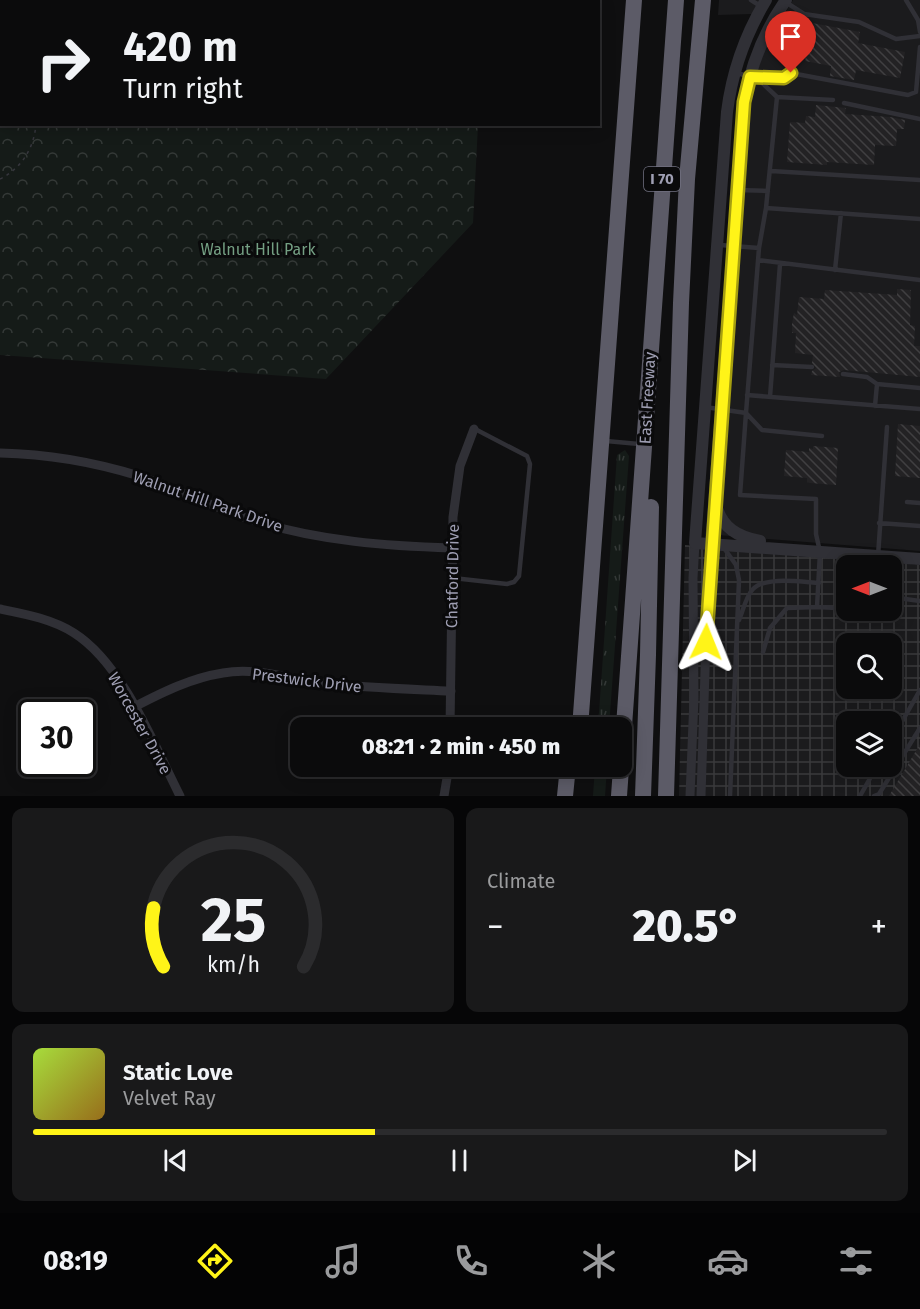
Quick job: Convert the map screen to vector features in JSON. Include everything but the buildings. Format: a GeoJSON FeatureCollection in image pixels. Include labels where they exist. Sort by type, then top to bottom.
{"type":"FeatureCollection","features":[{"type":"Feature","properties":{"kind":"highway","name":"I 70"},"geometry":{"type":"LineString","coordinates":[[581,717],[634,0]]}},
{"type":"Feature","properties":{"kind":"highway","name":"East Freeway"},"geometry":{"type":"LineString","coordinates":[[619,796],[676,0]]}},
{"type":"Feature","properties":{"kind":"highway"},"geometry":{"type":"LineString","coordinates":[[666,796],[687,179],[703,0]]}},
{"type":"Feature","properties":{"kind":"highway"},"geometry":{"type":"LineString","coordinates":[[642,796],[648,655],[651,490],[644,444]]}},
{"type":"Feature","properties":{"kind":"highway"},"geometry":{"type":"LineString","coordinates":[[654,796],[655,754],[675,508]]}},
{"type":"Feature","properties":{"kind":"highway"},"geometry":{"type":"LineString","coordinates":[[574,717],[591,564]]}},
{"type":"Feature","properties":{"kind":"highway"},"geometry":{"type":"LineString","coordinates":[[565,796],[567,777]]}},
{"type":"Feature","properties":{"kind":"highway"},"geometry":{"type":"LineString","coordinates":[[576,796],[577,777]]}},
{"type":"Feature","properties":{"kind":"street"},"geometry":{"type":"LineString","coordinates":[[701,796],[706,619],[717,545],[715,501],[743,115],[767,32],[785,1]]}},
{"type":"Feature","properties":{"kind":"street"},"geometry":{"type":"LineString","coordinates":[[690,796],[694,698],[693,578],[727,112],[734,73],[760,2]]}},
{"type":"Feature","properties":{"kind":"street","name":"Chatford Drive"},"geometry":{"type":"LineString","coordinates":[[450,717],[452,548],[455,492],[460,466],[474,429]]}},
{"type":"Feature","properties":{"kind":"street","name":"Walnut Hill Park Drive"},"geometry":{"type":"LineString","coordinates":[[0,453],[46,455],[112,469],[140,477],[258,522],[322,538],[404,547],[452,548]]}},
{"type":"Feature","properties":{"kind":"street"},"geometry":{"type":"LineString","coordinates":[[715,501],[722,520],[739,536],[796,550]]}},
{"type":"Feature","properties":{"kind":"street"},"geometry":{"type":"LineString","coordinates":[[695,543],[864,555]]}},
{"type":"Feature","properties":{"kind":"street"},"geometry":{"type":"LineString","coordinates":[[902,558],[920,559]]}},
{"type":"Feature","properties":{"kind":"street","name":"Worcester Drive"},"geometry":{"type":"LineString","coordinates":[[0,609],[34,616],[72,632],[86,642],[114,672],[180,796]]}},
{"type":"Feature","properties":{"kind":"street","name":"Prestwick Drive"},"geometry":{"type":"LineString","coordinates":[[134,707],[179,685],[225,672],[249,671],[361,687],[451,691]]}},
{"type":"Feature","properties":{"kind":"street"},"geometry":{"type":"LineString","coordinates":[[444,796],[447,777]]}},
{"type":"Feature","properties":{"kind":"lane"},"geometry":{"type":"LineString","coordinates":[[785,1],[804,14],[859,22],[896,39],[920,34],[918,20],[906,0]]}},
{"type":"Feature","properties":{"kind":"lane"},"geometry":{"type":"LineString","coordinates":[[734,73],[754,78],[784,78],[791,73],[804,14]]}},
{"type":"Feature","properties":{"kind":"lane"},"geometry":{"type":"LineString","coordinates":[[791,73],[908,95],[916,92],[920,47]]}},
{"type":"Feature","properties":{"kind":"lane"},"geometry":{"type":"LineString","coordinates":[[754,78],[777,97],[833,100]]}},
{"type":"Feature","properties":{"kind":"lane"},"geometry":{"type":"LineString","coordinates":[[777,97],[771,171],[759,248],[740,495],[816,499],[816,534],[820,552],[818,607]]}},
{"type":"Feature","properties":{"kind":"lane"},"geometry":{"type":"LineString","coordinates":[[844,103],[920,119]]}},
{"type":"Feature","properties":{"kind":"lane"},"geometry":{"type":"LineString","coordinates":[[771,171],[920,180]]}},
{"type":"Feature","properties":{"kind":"lane"},"geometry":{"type":"LineString","coordinates":[[737,190],[768,191]]}},
{"type":"Feature","properties":{"kind":"lane"},"geometry":{"type":"LineString","coordinates":[[766,208],[920,219]]}},
{"type":"Feature","properties":{"kind":"lane"},"geometry":{"type":"LineString","coordinates":[[835,270],[841,213]]}},
{"type":"Feature","properties":{"kind":"lane"},"geometry":{"type":"LineString","coordinates":[[717,244],[759,248]]}},
{"type":"Feature","properties":{"kind":"lane"},"geometry":{"type":"LineString","coordinates":[[758,260],[920,280]]}},
{"type":"Feature","properties":{"kind":"lane"},"geometry":{"type":"LineString","coordinates":[[770,397],[780,264]]}},
{"type":"Feature","properties":{"kind":"lane"},"geometry":{"type":"LineString","coordinates":[[772,365],[812,368]]}},
{"type":"Feature","properties":{"kind":"lane"},"geometry":{"type":"LineString","coordinates":[[843,374],[867,377],[877,384],[920,388]]}},
{"type":"Feature","properties":{"kind":"lane"},"geometry":{"type":"LineString","coordinates":[[875,406],[877,384]]}},
{"type":"Feature","properties":{"kind":"lane"},"geometry":{"type":"LineString","coordinates":[[747,395],[920,409]]}},
{"type":"Feature","properties":{"kind":"lane"},"geometry":{"type":"LineString","coordinates":[[705,407],[746,412],[762,430],[822,436]]}},
{"type":"Feature","properties":{"kind":"lane"},"geometry":{"type":"LineString","coordinates":[[878,555],[887,427]]}},
{"type":"Feature","properties":{"kind":"lane"},"geometry":{"type":"LineString","coordinates":[[453,578],[507,584],[514,582],[519,576],[530,464],[527,456],[474,429]]}},
{"type":"Feature","properties":{"kind":"lane"},"geometry":{"type":"LineString","coordinates":[[600,441],[644,444]]}},
{"type":"Feature","properties":{"kind":"lane"},"geometry":{"type":"LineString","coordinates":[[907,502],[920,503]]}},
{"type":"Feature","properties":{"kind":"lane"},"geometry":{"type":"LineString","coordinates":[[879,523],[920,526]]}},
{"type":"Feature","properties":{"kind":"lane"},"geometry":{"type":"LineString","coordinates":[[717,545],[734,562],[739,573],[730,796]]}},
{"type":"Feature","properties":{"kind":"lane"},"geometry":{"type":"LineString","coordinates":[[738,624],[752,590],[762,583],[775,581],[819,583]]}},
{"type":"Feature","properties":{"kind":"lane"},"geometry":{"type":"LineString","coordinates":[[902,599],[920,601]]}},
{"type":"Feature","properties":{"kind":"lane"},"geometry":{"type":"LineString","coordinates":[[763,652],[770,628],[787,608],[836,608]]}},
{"type":"Feature","properties":{"kind":"lane"},"geometry":{"type":"LineString","coordinates":[[902,722],[920,690]]}},
{"type":"Feature","properties":{"kind":"lane"},"geometry":{"type":"LineString","coordinates":[[874,796],[879,794],[920,728]]}},
{"type":"Feature","properties":{"kind":"lane"},"geometry":{"type":"LineString","coordinates":[[860,796],[871,777]]}},
{"type":"Feature","properties":{"kind":"path"},"geometry":{"type":"LineString","coordinates":[[0,179],[18,166],[30,152],[36,126]]}},
{"type":"Feature","properties":{"kind":"shaded area"},"geometry":{"type":"Polygon","coordinates":[[[719,0],[761,0],[752,14],[718,15],[719,0]]]}},
{"type":"Feature","properties":{"kind":"shaded area"},"geometry":{"type":"Polygon","coordinates":[[[793,0],[920,0],[920,551],[718,535],[751,91],[766,45],[793,0]]]}},
{"type":"Feature","properties":{"kind":"shaded area"},"geometry":{"type":"Polygon","coordinates":[[[685,545],[836,558],[836,621],[902,621],[902,563],[920,565],[920,796],[679,796],[685,545]]]}},
{"type":"Feature","properties":{"kind":"green space","name":"Walnut Hill Park"},"geometry":{"type":"Polygon","coordinates":[[[0,126],[478,126],[473,223],[326,379],[0,355],[0,126]]]}},
{"type":"Feature","properties":{"kind":"green space"},"geometry":{"type":"Polygon","coordinates":[[[625,450],[629,456],[610,717],[599,717],[617,455],[625,450]]]}},
{"type":"Feature","properties":{"kind":"green space"},"geometry":{"type":"Polygon","coordinates":[[[594,777],[606,777],[605,796],[593,796],[594,777]]]}},
{"type":"Feature","properties":{"kind":"route"},"geometry":{"type":"LineString","coordinates":[[706,642],[744,102],[750,77],[784,78],[791,73]]}}]}
